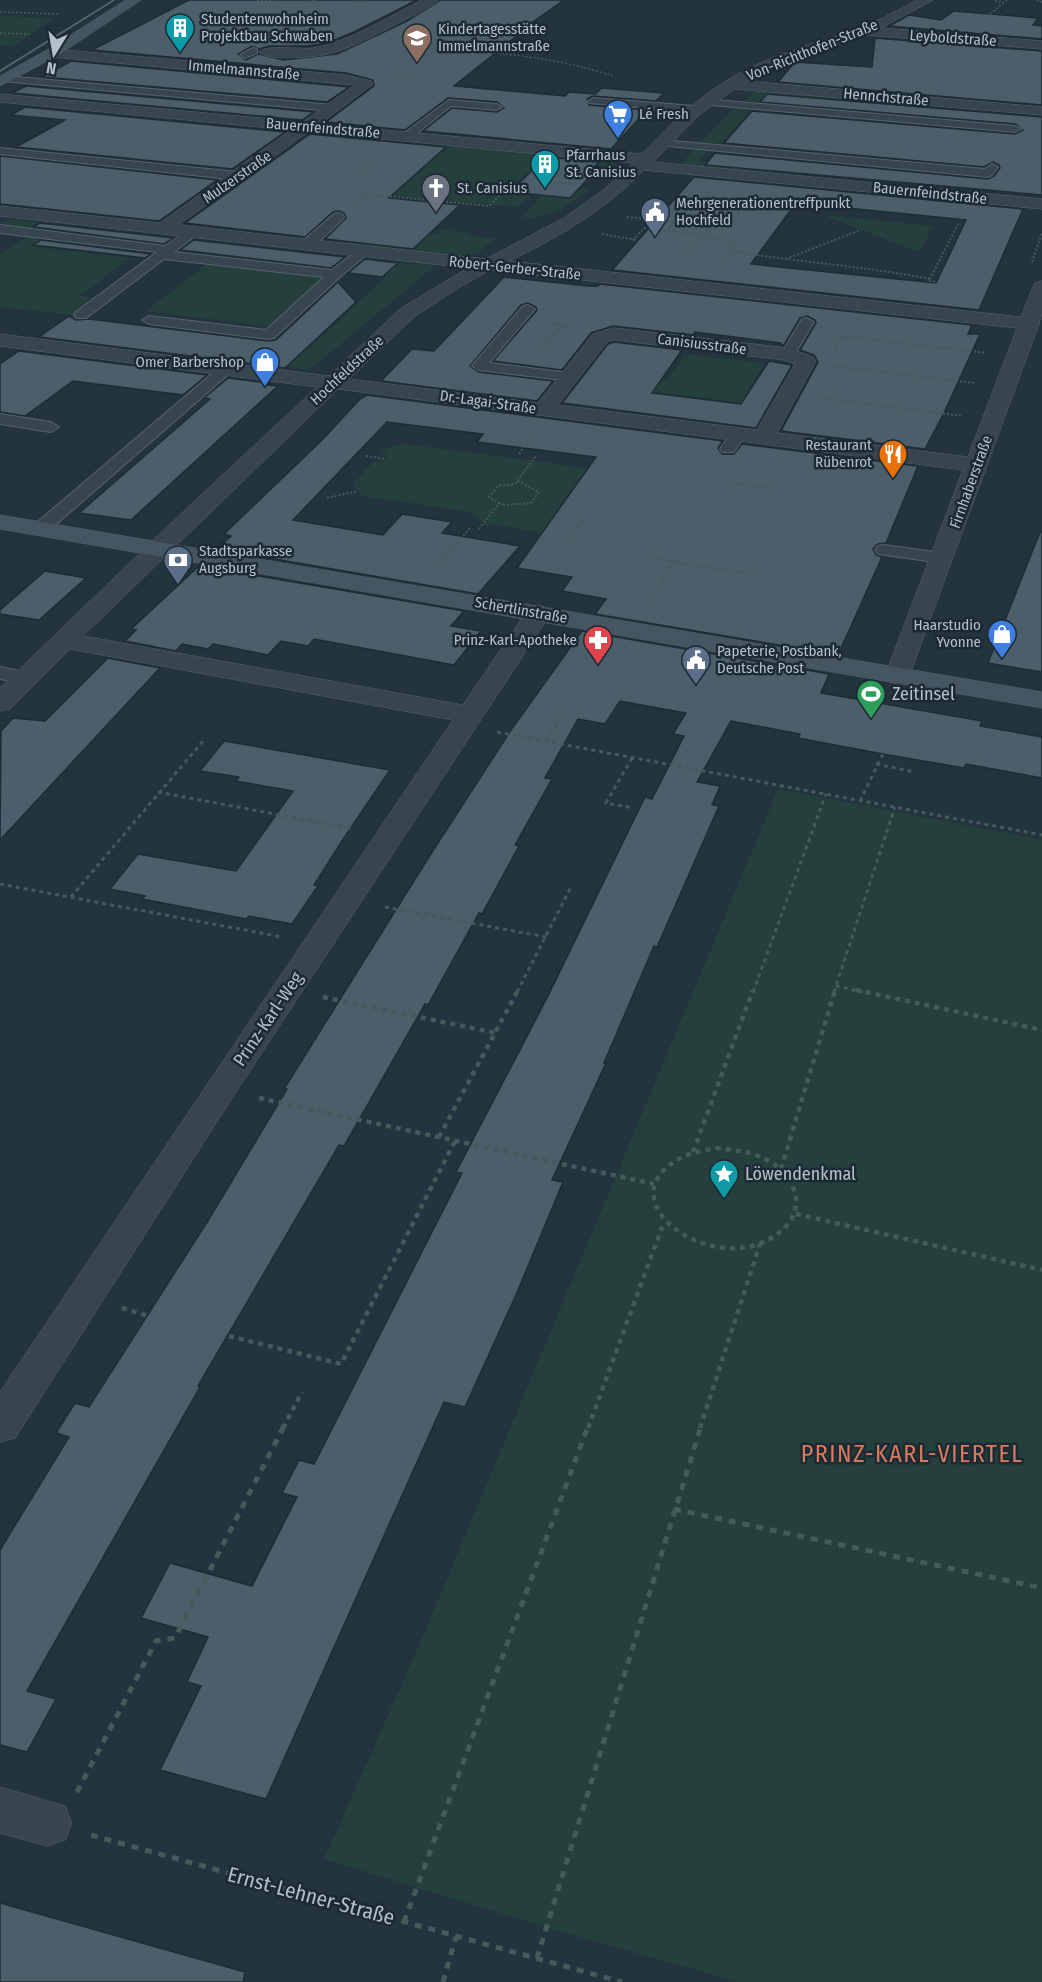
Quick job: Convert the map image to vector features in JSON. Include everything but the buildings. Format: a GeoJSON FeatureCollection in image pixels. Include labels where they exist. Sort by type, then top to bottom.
{"type":"FeatureCollection","features":[{"type":"Feature","properties":{"kind":"street"},"geometry":{"type":"LineString","coordinates":[[2,80],[52,53],[135,0]]}},
{"type":"Feature","properties":{"kind":"street"},"geometry":{"type":"LineString","coordinates":[[232,49],[249,53],[292,55],[327,50],[344,44],[432,0]]}},
{"type":"Feature","properties":{"kind":"street","name":"Von-Richthofen-Straße"},"geometry":{"type":"LineString","coordinates":[[730,84],[796,54],[863,31],[927,0]]}},
{"type":"Feature","properties":{"kind":"street","name":"Leyboldstraße"},"geometry":{"type":"LineString","coordinates":[[863,31],[1042,45]]}},
{"type":"Feature","properties":{"kind":"street"},"geometry":{"type":"LineString","coordinates":[[78,36],[100,37]]}},
{"type":"Feature","properties":{"kind":"street","name":"Immelmannstraße"},"geometry":{"type":"LineString","coordinates":[[52,53],[365,82]]}},
{"type":"Feature","properties":{"kind":"street","name":"Mulzerstraße"},"geometry":{"type":"LineString","coordinates":[[163,229],[307,127],[330,102],[349,97],[365,86],[365,82]]}},
{"type":"Feature","properties":{"kind":"street","name":"Hochfeldstraße"},"geometry":{"type":"LineString","coordinates":[[0,703],[406,313],[427,297],[491,265],[591,208],[616,188],[700,105],[730,84]]}},
{"type":"Feature","properties":{"kind":"street","name":"Hennchstraße"},"geometry":{"type":"LineString","coordinates":[[730,84],[1042,111]]}},
{"type":"Feature","properties":{"kind":"street","name":"Bauernfeindstraße"},"geometry":{"type":"LineString","coordinates":[[0,98],[407,136],[1042,204]]}},
{"type":"Feature","properties":{"kind":"street","name":"Robert-Gerber-Straße"},"geometry":{"type":"LineString","coordinates":[[4,214],[192,232],[1021,323]]}},
{"type":"Feature","properties":{"kind":"street","name":"Firnhaberstraße"},"geometry":{"type":"LineString","coordinates":[[898,676],[942,558],[969,464],[1021,323],[1042,287]]}},
{"type":"Feature","properties":{"kind":"street"},"geometry":{"type":"LineString","coordinates":[[544,410],[600,338],[609,335]]}},
{"type":"Feature","properties":{"kind":"street","name":"Canisiusstraße"},"geometry":{"type":"LineString","coordinates":[[609,335],[788,354]]}},
{"type":"Feature","properties":{"kind":"street","name":"Dr.-Lagai-Straße"},"geometry":{"type":"LineString","coordinates":[[0,340],[544,410],[733,442],[764,438],[969,464]]}},
{"type":"Feature","properties":{"kind":"street"},"geometry":{"type":"LineString","coordinates":[[764,438],[806,361],[788,354]]}},
{"type":"Feature","properties":{"kind":"street","name":"Schertlinstraße"},"geometry":{"type":"LineString","coordinates":[[0,522],[1042,700]]}},
{"type":"Feature","properties":{"kind":"street","name":"Prinz-Karl-Weg"},"geometry":{"type":"LineString","coordinates":[[0,1426],[220,1090],[538,613]]}},
{"type":"Feature","properties":{"kind":"street"},"geometry":{"type":"LineString","coordinates":[[65,640],[467,721]]}},
{"type":"Feature","properties":{"kind":"street"},"geometry":{"type":"LineString","coordinates":[[0,1810],[53,1825]]}},
{"type":"Feature","properties":{"kind":"lane"},"geometry":{"type":"LineString","coordinates":[[24,68],[44,70]]}},
{"type":"Feature","properties":{"kind":"lane"},"geometry":{"type":"LineString","coordinates":[[2,80],[330,102]]}},
{"type":"Feature","properties":{"kind":"lane"},"geometry":{"type":"LineString","coordinates":[[593,101],[764,107],[1015,129]]}},
{"type":"Feature","properties":{"kind":"lane"},"geometry":{"type":"LineString","coordinates":[[407,136],[449,103],[497,107]]}},
{"type":"Feature","properties":{"kind":"lane"},"geometry":{"type":"LineString","coordinates":[[660,143],[988,173],[992,167]]}},
{"type":"Feature","properties":{"kind":"lane"},"geometry":{"type":"LineString","coordinates":[[0,151],[238,176]]}},
{"type":"Feature","properties":{"kind":"lane"},"geometry":{"type":"LineString","coordinates":[[307,245],[338,217]]}},
{"type":"Feature","properties":{"kind":"lane"},"geometry":{"type":"LineString","coordinates":[[0,229],[335,274]]}},
{"type":"Feature","properties":{"kind":"lane"},"geometry":{"type":"LineString","coordinates":[[81,315],[192,232]]}},
{"type":"Feature","properties":{"kind":"lane"},"geometry":{"type":"LineString","coordinates":[[149,320],[269,335],[335,274],[365,251]]}},
{"type":"Feature","properties":{"kind":"lane"},"geometry":{"type":"LineString","coordinates":[[528,309],[479,366],[570,377]]}},
{"type":"Feature","properties":{"kind":"lane"},"geometry":{"type":"LineString","coordinates":[[788,354],[807,322]]}},
{"type":"Feature","properties":{"kind":"lane"},"geometry":{"type":"LineString","coordinates":[[40,529],[226,369]]}},
{"type":"Feature","properties":{"kind":"lane"},"geometry":{"type":"LineString","coordinates":[[0,419],[51,427]]}},
{"type":"Feature","properties":{"kind":"lane"},"geometry":{"type":"LineString","coordinates":[[884,550],[942,558]]}},
{"type":"Feature","properties":{"kind":"lane"},"geometry":{"type":"LineString","coordinates":[[0,673],[26,678]]}},
{"type":"Feature","properties":{"kind":"path"},"geometry":{"type":"LineString","coordinates":[[256,0],[302,3],[316,0]]}},
{"type":"Feature","properties":{"kind":"path"},"geometry":{"type":"LineString","coordinates":[[1037,0],[1042,2]]}},
{"type":"Feature","properties":{"kind":"path"},"geometry":{"type":"LineString","coordinates":[[994,1],[1004,2]]}},
{"type":"Feature","properties":{"kind":"path"},"geometry":{"type":"LineString","coordinates":[[0,12],[67,14]]}},
{"type":"Feature","properties":{"kind":"path"},"geometry":{"type":"LineString","coordinates":[[156,22],[165,16]]}},
{"type":"Feature","properties":{"kind":"path"},"geometry":{"type":"LineString","coordinates":[[388,21],[512,32]]}},
{"type":"Feature","properties":{"kind":"path"},"geometry":{"type":"LineString","coordinates":[[0,33],[31,34]]}},
{"type":"Feature","properties":{"kind":"path"},"geometry":{"type":"LineString","coordinates":[[182,34],[194,34]]}},
{"type":"Feature","properties":{"kind":"path"},"geometry":{"type":"LineString","coordinates":[[344,44],[516,54]]}},
{"type":"Feature","properties":{"kind":"path"},"geometry":{"type":"LineString","coordinates":[[338,217],[365,194],[489,206],[510,186],[516,186]]}},
{"type":"Feature","properties":{"kind":"path"},"geometry":{"type":"LineString","coordinates":[[687,254],[728,202],[739,204]]}},
{"type":"Feature","properties":{"kind":"path"},"geometry":{"type":"LineString","coordinates":[[676,213],[716,217]]}},
{"type":"Feature","properties":{"kind":"path"},"geometry":{"type":"LineString","coordinates":[[668,231],[682,213]]}},
{"type":"Feature","properties":{"kind":"path"},"geometry":{"type":"LineString","coordinates":[[621,216],[710,226]]}},
{"type":"Feature","properties":{"kind":"path"},"geometry":{"type":"LineString","coordinates":[[730,251],[902,273],[930,279],[956,226],[962,219]]}},
{"type":"Feature","properties":{"kind":"path"},"geometry":{"type":"LineString","coordinates":[[956,226],[964,227]]}},
{"type":"Feature","properties":{"kind":"path"},"geometry":{"type":"LineString","coordinates":[[633,240],[644,228],[702,235],[736,243],[723,261]]}},
{"type":"Feature","properties":{"kind":"path"},"geometry":{"type":"LineString","coordinates":[[782,259],[793,258],[820,243],[860,230]]}},
{"type":"Feature","properties":{"kind":"path"},"geometry":{"type":"LineString","coordinates":[[614,237],[638,240]]}},
{"type":"Feature","properties":{"kind":"path"},"geometry":{"type":"LineString","coordinates":[[947,244],[955,245]]}},
{"type":"Feature","properties":{"kind":"path"},"geometry":{"type":"LineString","coordinates":[[938,262],[946,263]]}},
{"type":"Feature","properties":{"kind":"path"},"geometry":{"type":"LineString","coordinates":[[839,273],[844,265]]}},
{"type":"Feature","properties":{"kind":"path"},"geometry":{"type":"LineString","coordinates":[[898,280],[902,273]]}},
{"type":"Feature","properties":{"kind":"path"},"geometry":{"type":"LineString","coordinates":[[929,281],[936,282]]}},
{"type":"Feature","properties":{"kind":"path"},"geometry":{"type":"LineString","coordinates":[[542,321],[603,331],[609,335]]}},
{"type":"Feature","properties":{"kind":"path"},"geometry":{"type":"LineString","coordinates":[[832,355],[843,336],[1002,355],[1021,323]]}},
{"type":"Feature","properties":{"kind":"path"},"geometry":{"type":"LineString","coordinates":[[826,365],[979,384]]}},
{"type":"Feature","properties":{"kind":"path"},"geometry":{"type":"LineString","coordinates":[[820,398],[979,418],[969,464]]}},
{"type":"Feature","properties":{"kind":"path"},"geometry":{"type":"LineString","coordinates":[[366,456],[385,459]]}},
{"type":"Feature","properties":{"kind":"path"},"geometry":{"type":"LineString","coordinates":[[517,481],[539,492],[531,503],[505,505],[489,497],[498,486],[514,484],[536,456]]}},
{"type":"Feature","properties":{"kind":"path"},"geometry":{"type":"LineString","coordinates":[[733,483],[774,488]]}},
{"type":"Feature","properties":{"kind":"path"},"geometry":{"type":"LineString","coordinates":[[327,498],[358,491]]}},
{"type":"Feature","properties":{"kind":"path"},"geometry":{"type":"LineString","coordinates":[[479,530],[499,503]]}},
{"type":"Feature","properties":{"kind":"path"},"geometry":{"type":"LineString","coordinates":[[565,544],[584,518]]}},
{"type":"Feature","properties":{"kind":"path"},"geometry":{"type":"LineString","coordinates":[[434,569],[470,528]]}},
{"type":"Feature","properties":{"kind":"path"},"geometry":{"type":"LineString","coordinates":[[651,558],[757,575]]}},
{"type":"Feature","properties":{"kind":"path"},"geometry":{"type":"LineString","coordinates":[[647,606],[674,562]]}},
{"type":"Feature","properties":{"kind":"path"},"geometry":{"type":"LineString","coordinates":[[546,741],[562,716]]}},
{"type":"Feature","properties":{"kind":"path"},"geometry":{"type":"LineString","coordinates":[[467,721],[546,741],[1042,835]]}},
{"type":"Feature","properties":{"kind":"path"},"geometry":{"type":"LineString","coordinates":[[71,897],[203,741]]}},
{"type":"Feature","properties":{"kind":"path"},"geometry":{"type":"LineString","coordinates":[[860,801],[876,764],[883,754]]}},
{"type":"Feature","properties":{"kind":"path"},"geometry":{"type":"LineString","coordinates":[[632,758],[606,803],[634,808]]}},
{"type":"Feature","properties":{"kind":"path"},"geometry":{"type":"LineString","coordinates":[[876,764],[915,771]]}},
{"type":"Feature","properties":{"kind":"path"},"geometry":{"type":"LineString","coordinates":[[158,792],[390,835]]}},
{"type":"Feature","properties":{"kind":"path"},"geometry":{"type":"LineString","coordinates":[[693,1152],[826,794]]}},
{"type":"Feature","properties":{"kind":"path"},"geometry":{"type":"LineString","coordinates":[[781,1169],[836,986],[895,807]]}},
{"type":"Feature","properties":{"kind":"path"},"geometry":{"type":"LineString","coordinates":[[0,884],[318,944]]}},
{"type":"Feature","properties":{"kind":"path"},"geometry":{"type":"LineString","coordinates":[[439,1137],[496,1033],[571,887]]}},
{"type":"Feature","properties":{"kind":"path"},"geometry":{"type":"LineString","coordinates":[[347,900],[546,937]]}},
{"type":"Feature","properties":{"kind":"path"},"geometry":{"type":"LineString","coordinates":[[836,986],[1042,1030]]}},
{"type":"Feature","properties":{"kind":"path"},"geometry":{"type":"LineString","coordinates":[[288,990],[496,1033]]}},
{"type":"Feature","properties":{"kind":"path"},"geometry":{"type":"LineString","coordinates":[[220,1090],[654,1184]]}},
{"type":"Feature","properties":{"kind":"path"},"geometry":{"type":"LineString","coordinates":[[229,1336],[341,1364],[455,1141]]}},
{"type":"Feature","properties":{"kind":"path"},"geometry":{"type":"LineString","coordinates":[[716,1148],[740,1150],[763,1157],[781,1169],[792,1183],[798,1199],[796,1214],[788,1226],[776,1237],[760,1244],[739,1248],[718,1248],[697,1243],[678,1234],[664,1222],[656,1210],[652,1197],[654,1184],[662,1170],[675,1159],[693,1152],[716,1148]]}},
{"type":"Feature","properties":{"kind":"path"},"geometry":{"type":"LineString","coordinates":[[796,1214],[1042,1270]]}},
{"type":"Feature","properties":{"kind":"path"},"geometry":{"type":"LineString","coordinates":[[404,1922],[664,1222]]}},
{"type":"Feature","properties":{"kind":"path"},"geometry":{"type":"LineString","coordinates":[[537,1958],[674,1509],[760,1244]]}},
{"type":"Feature","properties":{"kind":"path"},"geometry":{"type":"LineString","coordinates":[[53,1825],[156,1641],[175,1638],[302,1392]]}},
{"type":"Feature","properties":{"kind":"path"},"geometry":{"type":"LineString","coordinates":[[674,1509],[1042,1588]]}},
{"type":"Feature","properties":{"kind":"path","name":"Ernst-Lehner-Straße"},"geometry":{"type":"LineString","coordinates":[[53,1825],[622,1982]]}},
{"type":"Feature","properties":{"kind":"path"},"geometry":{"type":"LineString","coordinates":[[443,1982],[456,1937]]}},
{"type":"Feature","properties":{"kind":"green space"},"geometry":{"type":"Polygon","coordinates":[[[0,16],[54,18],[14,46],[0,45],[0,16]]]}},
{"type":"Feature","properties":{"kind":"green space"},"geometry":{"type":"Polygon","coordinates":[[[757,90],[901,102],[898,106],[768,94],[759,105],[741,104],[757,90]]]}},
{"type":"Feature","properties":{"kind":"green space"},"geometry":{"type":"Polygon","coordinates":[[[736,106],[752,108],[721,144],[726,145],[724,147],[698,144],[736,106]]]}},
{"type":"Feature","properties":{"kind":"green space"},"geometry":{"type":"Polygon","coordinates":[[[451,145],[613,160],[619,167],[617,169],[595,167],[582,184],[521,179],[508,192],[531,195],[518,207],[361,193],[323,224],[262,218],[444,151],[451,145]]]}},
{"type":"Feature","properties":{"kind":"green space"},"geometry":{"type":"Polygon","coordinates":[[[694,148],[721,150],[707,151],[699,161],[794,171],[790,175],[681,165],[694,148]]]}},
{"type":"Feature","properties":{"kind":"green space"},"geometry":{"type":"Polygon","coordinates":[[[581,187],[590,188],[559,210],[541,216],[522,218],[541,195],[571,198],[581,187]]]}},
{"type":"Feature","properties":{"kind":"green space"},"geometry":{"type":"Polygon","coordinates":[[[822,215],[934,226],[919,252],[822,215]]]}},
{"type":"Feature","properties":{"kind":"green space"},"geometry":{"type":"Polygon","coordinates":[[[10,219],[177,238],[175,240],[39,224],[30,229],[0,227],[0,223],[10,219]]]}},
{"type":"Feature","properties":{"kind":"green space"},"geometry":{"type":"Polygon","coordinates":[[[365,223],[437,234],[441,230],[471,233],[469,236],[495,239],[478,253],[466,257],[342,244],[365,223]]]}},
{"type":"Feature","properties":{"kind":"green space"},"geometry":{"type":"Polygon","coordinates":[[[30,235],[37,236],[39,240],[31,246],[130,258],[84,293],[75,295],[96,298],[72,315],[0,307],[0,255],[30,235]]]}},
{"type":"Feature","properties":{"kind":"green space"},"geometry":{"type":"Polygon","coordinates":[[[387,261],[435,266],[309,370],[247,362],[294,348],[308,349],[387,276],[344,271],[352,265],[378,268],[387,261]]]}},
{"type":"Feature","properties":{"kind":"green space"},"geometry":{"type":"Polygon","coordinates":[[[210,262],[331,275],[275,327],[146,311],[210,262]]]}},
{"type":"Feature","properties":{"kind":"green space"},"geometry":{"type":"Polygon","coordinates":[[[685,354],[765,363],[747,392],[774,396],[769,406],[579,383],[610,372],[668,379],[685,354]]]}},
{"type":"Feature","properties":{"kind":"green space"},"geometry":{"type":"Polygon","coordinates":[[[405,444],[588,468],[554,515],[581,539],[490,524],[488,527],[470,512],[363,496],[352,485],[374,461],[383,462],[387,456],[380,454],[392,447],[405,444]]]}},
{"type":"Feature","properties":{"kind":"green space"},"geometry":{"type":"Polygon","coordinates":[[[778,789],[1042,840],[1042,1982],[739,1982],[562,1932],[324,1859],[418,1648],[778,789]]]}},
{"type":"Feature","properties":{"kind":"tram line"},"geometry":{"type":"LineString","coordinates":[[0,71],[114,0]]}},
{"type":"Feature","properties":{"kind":"place","name":"Studentenwohnheim Projektbau Schwaben"},"geometry":{"type":"Point","coordinates":[180,54]}},
{"type":"Feature","properties":{"kind":"place","name":"Kindertagesstätte Immelmannstraße"},"geometry":{"type":"Point","coordinates":[417,64]}},
{"type":"Feature","properties":{"kind":"place","name":"Lé Fresh"},"geometry":{"type":"Point","coordinates":[618,140]}},
{"type":"Feature","properties":{"kind":"place","name":"Pfarrhaus St. Canisius"},"geometry":{"type":"Point","coordinates":[545,190]}},
{"type":"Feature","properties":{"kind":"place","name":"St. Canisius"},"geometry":{"type":"Point","coordinates":[436,214]}},
{"type":"Feature","properties":{"kind":"place","name":"Mehrgenerationentreffpunkt Hochfeld"},"geometry":{"type":"Point","coordinates":[655,238]}},
{"type":"Feature","properties":{"kind":"place","name":"Omer Barbershop"},"geometry":{"type":"Point","coordinates":[265,388]}},
{"type":"Feature","properties":{"kind":"place","name":"Restaurant Rübenrot"},"geometry":{"type":"Point","coordinates":[893,480]}},
{"type":"Feature","properties":{"kind":"place","name":"Stadtsparkasse Augsburg"},"geometry":{"type":"Point","coordinates":[178,586]}},
{"type":"Feature","properties":{"kind":"place","name":"Haarstudio Yvonne"},"geometry":{"type":"Point","coordinates":[1002,660]}},
{"type":"Feature","properties":{"kind":"place","name":"Prinz-Karl-Apotheke"},"geometry":{"type":"Point","coordinates":[598,666]}},
{"type":"Feature","properties":{"kind":"place","name":"Papeterie, Postbank, Deutsche Post"},"geometry":{"type":"Point","coordinates":[696,686]}},
{"type":"Feature","properties":{"kind":"place","name":"Zeitinsel"},"geometry":{"type":"Point","coordinates":[871,720]}},
{"type":"Feature","properties":{"kind":"place","name":"Löwendenkmal"},"geometry":{"type":"Point","coordinates":[724,1200]}},
{"type":"Feature","properties":{"kind":"district","name":"PRINZ-KARL-VIERTEL"},"geometry":{"type":"Point","coordinates":[912,1454]}}]}
